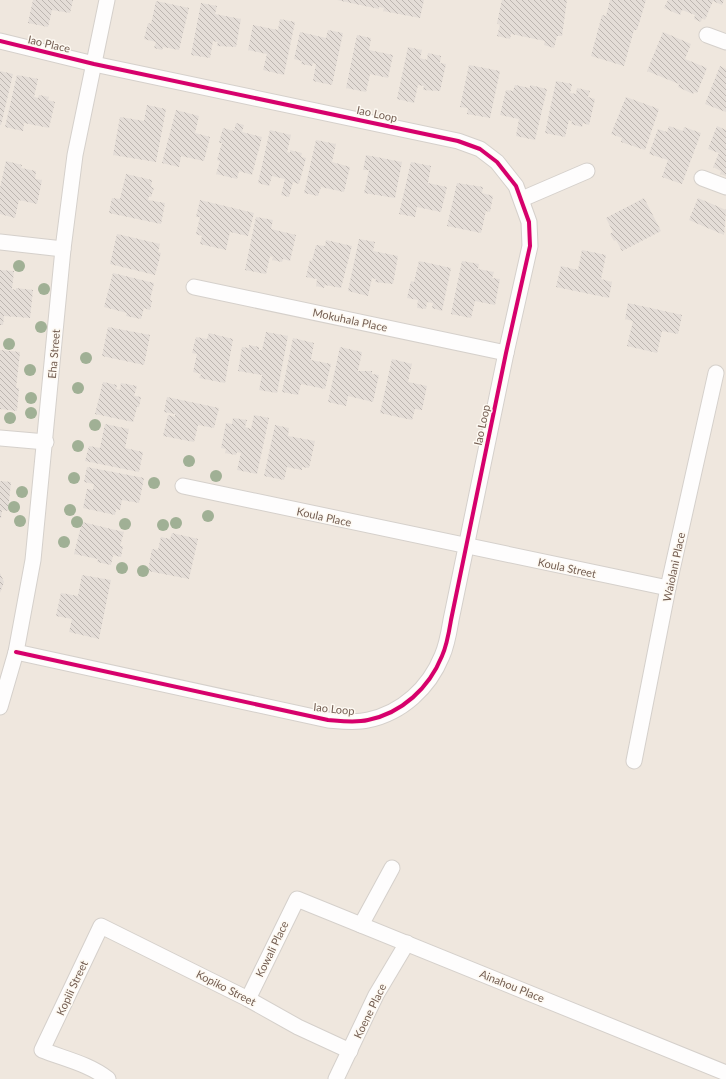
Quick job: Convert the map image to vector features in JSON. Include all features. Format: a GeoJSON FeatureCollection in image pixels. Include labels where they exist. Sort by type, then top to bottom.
{"type":"FeatureCollection","features":[{"type":"Feature","properties":{"kind":"street","name":"Eha Street"},"geometry":{"type":"LineString","coordinates":[[0,707],[16,652],[33,560],[46,442],[63,249],[75,155],[107,0]]}},
{"type":"Feature","properties":{"kind":"street"},"geometry":{"type":"LineString","coordinates":[[707,35],[726,42]]}},
{"type":"Feature","properties":{"kind":"street","name":"Iao Place"},"geometry":{"type":"LineString","coordinates":[[0,41],[94,64]]}},
{"type":"Feature","properties":{"kind":"street","name":"Iao Loop"},"geometry":{"type":"LineString","coordinates":[[16,652],[328,720],[368,720],[390,713],[420,692],[433,675],[443,655],[506,353],[530,246],[529,222],[522,199],[516,186],[498,162],[480,149],[458,141],[94,64]]}},
{"type":"Feature","properties":{"kind":"street"},"geometry":{"type":"LineString","coordinates":[[522,199],[587,171]]}},
{"type":"Feature","properties":{"kind":"street"},"geometry":{"type":"LineString","coordinates":[[702,178],[726,187]]}},
{"type":"Feature","properties":{"kind":"street"},"geometry":{"type":"LineString","coordinates":[[0,242],[63,249]]}},
{"type":"Feature","properties":{"kind":"street","name":"Mokuhala Place"},"geometry":{"type":"LineString","coordinates":[[194,287],[506,353]]}},
{"type":"Feature","properties":{"kind":"street","name":"Waiolani Place"},"geometry":{"type":"LineString","coordinates":[[634,761],[668,588],[716,373]]}},
{"type":"Feature","properties":{"kind":"street"},"geometry":{"type":"LineString","coordinates":[[0,438],[46,442]]}},
{"type":"Feature","properties":{"kind":"street","name":"Koula Place"},"geometry":{"type":"LineString","coordinates":[[182,486],[466,547]]}},
{"type":"Feature","properties":{"kind":"street","name":"Koula Street"},"geometry":{"type":"LineString","coordinates":[[466,547],[668,588]]}},
{"type":"Feature","properties":{"kind":"street"},"geometry":{"type":"LineString","coordinates":[[362,925],[392,868]]}},
{"type":"Feature","properties":{"kind":"street","name":"Ainahou Place"},"geometry":{"type":"LineString","coordinates":[[297,899],[726,1073]]}},
{"type":"Feature","properties":{"kind":"street","name":"Kowali Place"},"geometry":{"type":"LineString","coordinates":[[248,999],[297,899]]}},
{"type":"Feature","properties":{"kind":"street","name":"Kopiko Street"},"geometry":{"type":"LineString","coordinates":[[101,926],[248,999],[298,1027],[350,1051]]}},
{"type":"Feature","properties":{"kind":"street","name":"Kopili Street"},"geometry":{"type":"LineString","coordinates":[[101,926],[42,1050],[71,1062],[89,1066],[108,1079]]}},
{"type":"Feature","properties":{"kind":"street","name":"Koene Place"},"geometry":{"type":"LineString","coordinates":[[336,1079],[376,995],[407,943]]}},
{"type":"Feature","properties":{"kind":"shaded area"},"geometry":{"type":"Polygon","coordinates":[[[0,0],[726,0],[726,1079],[0,1079],[0,0]]]}},
{"type":"Feature","properties":{"kind":"building"},"geometry":{"type":"Polygon","coordinates":[[[33,0],[73,0],[70,13],[52,10],[48,27],[28,23],[33,0]]]}},
{"type":"Feature","properties":{"kind":"building"},"geometry":{"type":"Polygon","coordinates":[[[337,0],[424,0],[420,18],[383,11],[384,8],[379,7],[379,9],[337,0]]]}},
{"type":"Feature","properties":{"kind":"building"},"geometry":{"type":"Polygon","coordinates":[[[502,0],[567,0],[562,36],[557,36],[554,48],[544,45],[545,41],[511,34],[510,39],[497,36],[500,25],[497,23],[502,0]]]}},
{"type":"Feature","properties":{"kind":"building"},"geometry":{"type":"Polygon","coordinates":[[[610,0],[646,0],[637,30],[634,30],[624,66],[591,56],[602,15],[606,16],[610,0]]]}},
{"type":"Feature","properties":{"kind":"building"},"geometry":{"type":"Polygon","coordinates":[[[668,0],[724,0],[722,5],[713,1],[705,20],[702,18],[701,22],[694,19],[695,15],[682,10],[680,15],[664,8],[668,0]]]}},
{"type":"Feature","properties":{"kind":"building"},"geometry":{"type":"Polygon","coordinates":[[[156,1],[189,8],[179,50],[163,47],[162,50],[154,48],[156,42],[144,39],[148,23],[151,24],[156,1]]]}},
{"type":"Feature","properties":{"kind":"building"},"geometry":{"type":"Polygon","coordinates":[[[201,3],[217,6],[215,14],[241,19],[236,47],[217,46],[218,42],[213,41],[210,58],[191,55],[201,3]]]}},
{"type":"Feature","properties":{"kind":"building"},"geometry":{"type":"Polygon","coordinates":[[[280,19],[295,22],[284,75],[263,70],[267,54],[248,50],[253,25],[278,30],[280,19]]]}},
{"type":"Feature","properties":{"kind":"building"},"geometry":{"type":"Polygon","coordinates":[[[328,30],[343,33],[332,85],[313,81],[316,64],[313,63],[312,66],[301,64],[302,61],[294,59],[300,32],[326,38],[328,30]]]}},
{"type":"Feature","properties":{"kind":"building"},"geometry":{"type":"Polygon","coordinates":[[[663,32],[691,44],[685,59],[707,68],[697,93],[694,92],[693,94],[678,87],[679,84],[647,71],[663,32]]]}},
{"type":"Feature","properties":{"kind":"building"},"geometry":{"type":"Polygon","coordinates":[[[357,35],[371,38],[369,50],[393,55],[388,78],[370,74],[366,92],[346,88],[357,35]]]}},
{"type":"Feature","properties":{"kind":"building"},"geometry":{"type":"Polygon","coordinates":[[[408,47],[422,50],[420,58],[427,60],[428,53],[441,56],[440,63],[446,64],[440,91],[423,90],[424,86],[418,85],[414,103],[397,99],[408,47]]]}},
{"type":"Feature","properties":{"kind":"building"},"geometry":{"type":"Polygon","coordinates":[[[469,65],[500,71],[490,118],[467,114],[468,108],[460,107],[469,65]]]}},
{"type":"Feature","properties":{"kind":"building"},"geometry":{"type":"Polygon","coordinates":[[[720,66],[726,69],[726,112],[705,104],[720,66]]]}},
{"type":"Feature","properties":{"kind":"building"},"geometry":{"type":"Polygon","coordinates":[[[0,71],[13,74],[1,125],[0,125],[0,71]]]}},
{"type":"Feature","properties":{"kind":"building"},"geometry":{"type":"Polygon","coordinates":[[[17,75],[38,79],[34,97],[38,98],[39,95],[49,97],[48,100],[55,102],[49,128],[24,123],[23,131],[5,127],[17,75]]]}},
{"type":"Feature","properties":{"kind":"building"},"geometry":{"type":"Polygon","coordinates":[[[556,81],[572,84],[570,93],[576,94],[577,88],[590,91],[588,97],[595,99],[589,125],[583,123],[582,127],[571,124],[572,121],[569,120],[565,137],[545,133],[556,81]]]}},
{"type":"Feature","properties":{"kind":"building"},"geometry":{"type":"Polygon","coordinates":[[[515,85],[530,88],[530,85],[547,89],[535,140],[516,136],[519,119],[500,115],[506,90],[513,91],[515,85]]]}},
{"type":"Feature","properties":{"kind":"building"},"geometry":{"type":"Polygon","coordinates":[[[626,97],[659,109],[645,150],[621,142],[622,138],[611,134],[626,97]]]}},
{"type":"Feature","properties":{"kind":"building"},"geometry":{"type":"Polygon","coordinates":[[[147,105],[166,109],[156,162],[113,155],[120,117],[144,121],[147,105]]]}},
{"type":"Feature","properties":{"kind":"building"},"geometry":{"type":"Polygon","coordinates":[[[176,110],[199,116],[195,133],[210,137],[204,161],[181,156],[179,167],[162,163],[176,110]]]}},
{"type":"Feature","properties":{"kind":"building"},"geometry":{"type":"Polygon","coordinates":[[[236,123],[244,125],[242,132],[262,137],[252,175],[239,171],[237,179],[216,174],[220,161],[217,160],[222,143],[219,143],[223,128],[234,131],[236,123]]]}},
{"type":"Feature","properties":{"kind":"building"},"geometry":{"type":"Polygon","coordinates":[[[669,126],[683,131],[684,127],[701,133],[682,184],[662,177],[668,160],[649,154],[658,129],[667,132],[669,126]]]}},
{"type":"Feature","properties":{"kind":"building"},"geometry":{"type":"Polygon","coordinates":[[[717,126],[726,130],[726,176],[720,174],[721,171],[713,167],[719,153],[708,149],[717,126]]]}},
{"type":"Feature","properties":{"kind":"building"},"geometry":{"type":"Polygon","coordinates":[[[270,130],[291,135],[287,152],[290,153],[290,150],[302,153],[301,157],[306,158],[299,184],[293,182],[289,197],[281,195],[285,179],[272,176],[269,186],[258,183],[270,130]]]}},
{"type":"Feature","properties":{"kind":"building"},"geometry":{"type":"Polygon","coordinates":[[[316,140],[336,144],[332,162],[350,167],[344,192],[321,187],[318,196],[304,193],[316,140]]]}},
{"type":"Feature","properties":{"kind":"building"},"geometry":{"type":"Polygon","coordinates":[[[366,155],[402,162],[395,198],[364,193],[369,170],[363,170],[366,155]]]}},
{"type":"Feature","properties":{"kind":"building"},"geometry":{"type":"Polygon","coordinates":[[[6,161],[22,165],[21,168],[36,171],[35,179],[42,180],[37,204],[19,200],[15,218],[0,214],[0,188],[6,161]]]}},
{"type":"Feature","properties":{"kind":"building"},"geometry":{"type":"Polygon","coordinates":[[[411,162],[431,166],[428,183],[447,187],[441,212],[417,207],[415,217],[399,214],[411,162]]]}},
{"type":"Feature","properties":{"kind":"building"},"geometry":{"type":"Polygon","coordinates":[[[126,174],[152,180],[151,187],[154,188],[151,197],[149,196],[148,200],[165,203],[161,224],[109,213],[112,198],[120,199],[126,174]]]}},
{"type":"Feature","properties":{"kind":"building"},"geometry":{"type":"Polygon","coordinates":[[[457,183],[483,187],[482,193],[493,196],[490,212],[486,211],[481,233],[447,226],[457,183]]]}},
{"type":"Feature","properties":{"kind":"building"},"geometry":{"type":"Polygon","coordinates":[[[644,198],[661,231],[622,251],[616,240],[614,241],[610,234],[613,232],[606,218],[644,198]]]}},
{"type":"Feature","properties":{"kind":"building"},"geometry":{"type":"Polygon","coordinates":[[[698,198],[726,210],[724,235],[689,220],[698,198]]]}},
{"type":"Feature","properties":{"kind":"building"},"geometry":{"type":"Polygon","coordinates":[[[200,200],[254,213],[248,236],[230,232],[226,250],[200,244],[202,236],[196,234],[200,217],[196,217],[200,200]]]}},
{"type":"Feature","properties":{"kind":"building"},"geometry":{"type":"Polygon","coordinates":[[[256,217],[273,220],[271,229],[296,235],[290,261],[283,259],[282,262],[272,260],[273,257],[270,256],[266,274],[245,270],[256,217]]]}},
{"type":"Feature","properties":{"kind":"building"},"geometry":{"type":"Polygon","coordinates":[[[117,234],[160,244],[158,252],[161,253],[155,275],[110,264],[117,234]]]}},
{"type":"Feature","properties":{"kind":"building"},"geometry":{"type":"Polygon","coordinates":[[[359,239],[375,242],[373,251],[398,256],[393,284],[375,282],[376,279],[372,278],[368,296],[348,291],[359,239]]]}},
{"type":"Feature","properties":{"kind":"building"},"geometry":{"type":"Polygon","coordinates":[[[326,240],[352,246],[341,288],[325,285],[324,288],[316,286],[317,279],[306,277],[310,260],[312,261],[316,245],[325,246],[326,240]]]}},
{"type":"Feature","properties":{"kind":"building"},"geometry":{"type":"Polygon","coordinates":[[[582,250],[606,255],[601,279],[612,282],[609,298],[556,287],[561,266],[578,270],[582,250]]]}},
{"type":"Feature","properties":{"kind":"building"},"geometry":{"type":"Polygon","coordinates":[[[419,261],[451,268],[442,311],[432,308],[433,303],[427,302],[426,309],[417,308],[418,300],[407,298],[411,281],[414,282],[419,261]]]}},
{"type":"Feature","properties":{"kind":"building"},"geometry":{"type":"Polygon","coordinates":[[[462,261],[479,264],[478,269],[494,272],[492,278],[500,279],[495,305],[475,301],[471,318],[451,314],[462,261]]]}},
{"type":"Feature","properties":{"kind":"building"},"geometry":{"type":"Polygon","coordinates":[[[0,270],[14,271],[12,289],[33,290],[30,318],[4,316],[3,325],[0,325],[0,270]]]}},
{"type":"Feature","properties":{"kind":"building"},"geometry":{"type":"Polygon","coordinates":[[[113,273],[154,283],[150,300],[152,301],[150,310],[144,308],[141,319],[126,316],[127,313],[104,307],[113,273]]]}},
{"type":"Feature","properties":{"kind":"building"},"geometry":{"type":"Polygon","coordinates":[[[628,303],[682,315],[678,334],[662,331],[657,353],[627,346],[633,321],[625,319],[628,303]]]}},
{"type":"Feature","properties":{"kind":"building"},"geometry":{"type":"Polygon","coordinates":[[[108,327],[150,335],[144,365],[102,356],[108,327]]]}},
{"type":"Feature","properties":{"kind":"building"},"geometry":{"type":"Polygon","coordinates":[[[266,332],[288,336],[277,393],[259,390],[262,375],[238,371],[242,347],[249,348],[249,345],[259,347],[259,350],[262,350],[266,332]]]}},
{"type":"Feature","properties":{"kind":"building"},"geometry":{"type":"Polygon","coordinates":[[[209,333],[233,339],[225,383],[199,378],[201,374],[193,372],[197,354],[192,353],[196,337],[207,339],[209,333]]]}},
{"type":"Feature","properties":{"kind":"building"},"geometry":{"type":"Polygon","coordinates":[[[293,338],[314,343],[311,360],[331,364],[325,389],[301,384],[298,395],[282,392],[293,338]]]}},
{"type":"Feature","properties":{"kind":"building"},"geometry":{"type":"Polygon","coordinates":[[[340,347],[362,352],[358,371],[372,371],[372,374],[379,375],[373,402],[348,396],[346,406],[328,402],[340,347]]]}},
{"type":"Feature","properties":{"kind":"building"},"geometry":{"type":"Polygon","coordinates":[[[0,350],[20,352],[16,388],[19,388],[17,411],[0,409],[0,350]]]}},
{"type":"Feature","properties":{"kind":"building"},"geometry":{"type":"Polygon","coordinates":[[[392,359],[412,364],[408,382],[427,386],[422,410],[415,409],[412,420],[380,413],[392,359]]]}},
{"type":"Feature","properties":{"kind":"building"},"geometry":{"type":"Polygon","coordinates":[[[103,382],[117,385],[116,389],[120,390],[121,383],[137,386],[134,396],[141,397],[133,422],[95,414],[103,382]]]}},
{"type":"Feature","properties":{"kind":"building"},"geometry":{"type":"Polygon","coordinates":[[[167,397],[219,408],[214,428],[198,425],[194,442],[163,436],[168,415],[175,417],[175,414],[164,412],[167,397]]]}},
{"type":"Feature","properties":{"kind":"building"},"geometry":{"type":"Polygon","coordinates":[[[254,415],[269,418],[257,474],[237,470],[241,453],[237,452],[236,455],[225,453],[226,449],[221,448],[226,423],[232,424],[233,418],[247,420],[245,427],[251,429],[254,415]]]}},
{"type":"Feature","properties":{"kind":"building"},"geometry":{"type":"Polygon","coordinates":[[[105,424],[129,429],[125,448],[143,452],[139,472],[85,461],[89,446],[100,448],[105,424]]]}},
{"type":"Feature","properties":{"kind":"building"},"geometry":{"type":"Polygon","coordinates":[[[275,425],[289,428],[288,436],[315,441],[309,468],[302,467],[302,470],[287,467],[284,480],[264,476],[275,425]]]}},
{"type":"Feature","properties":{"kind":"building"},"geometry":{"type":"Polygon","coordinates":[[[87,467],[144,478],[139,503],[122,500],[120,510],[116,509],[115,515],[83,508],[87,489],[93,490],[94,484],[84,482],[87,467]]]}},
{"type":"Feature","properties":{"kind":"building"},"geometry":{"type":"Polygon","coordinates":[[[0,481],[11,482],[8,511],[2,510],[1,518],[0,518],[0,481]]]}},
{"type":"Feature","properties":{"kind":"building"},"geometry":{"type":"Polygon","coordinates":[[[82,522],[124,532],[120,546],[123,546],[121,557],[113,555],[111,565],[97,562],[98,559],[74,554],[82,522]]]}},
{"type":"Feature","properties":{"kind":"building"},"geometry":{"type":"Polygon","coordinates":[[[172,533],[198,539],[189,579],[148,571],[152,549],[158,550],[161,537],[170,539],[172,533]]]}},
{"type":"Feature","properties":{"kind":"building"},"geometry":{"type":"Polygon","coordinates":[[[0,573],[4,582],[0,593],[0,573]]]}},
{"type":"Feature","properties":{"kind":"building"},"geometry":{"type":"Polygon","coordinates":[[[82,575],[111,580],[99,639],[69,632],[72,619],[56,616],[61,593],[78,596],[82,575]]]}},
{"type":"Feature","properties":{"kind":"cycle path"},"geometry":{"type":"LineString","coordinates":[[0,41],[94,64],[458,141],[480,149],[497,162],[516,186],[529,222],[530,246],[506,353],[447,643],[430,679],[403,705],[392,712],[368,720],[353,722],[328,720],[16,652]]}}]}
